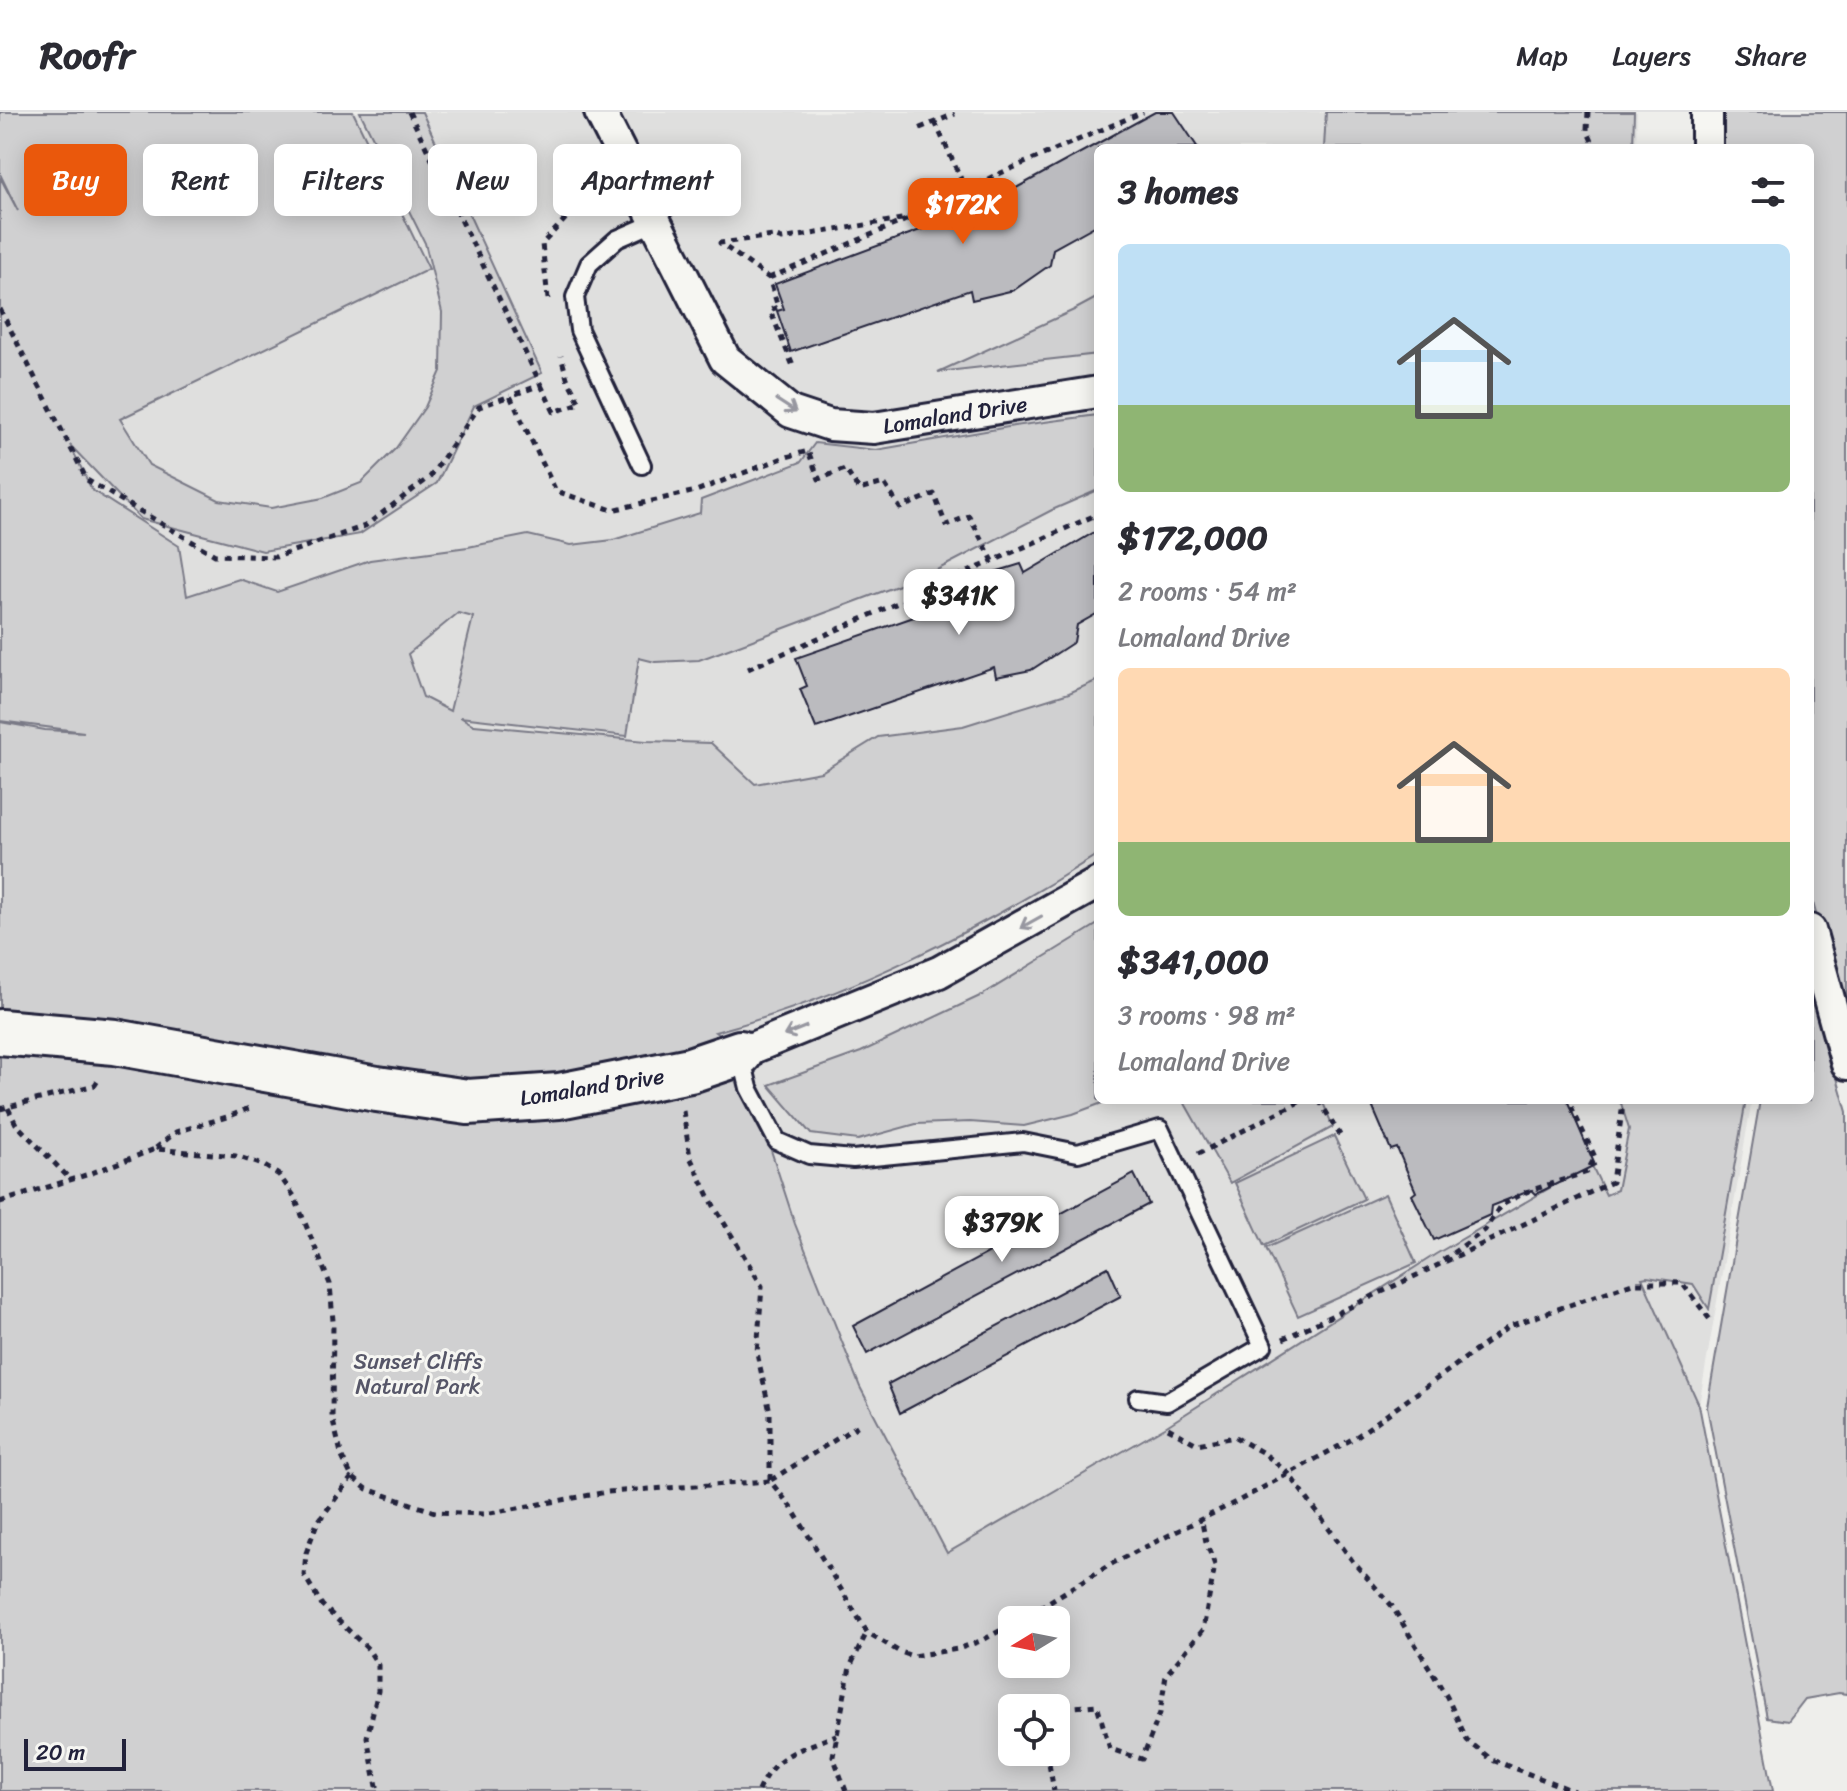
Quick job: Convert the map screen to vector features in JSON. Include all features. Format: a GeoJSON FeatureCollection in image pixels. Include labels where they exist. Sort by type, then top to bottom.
{"type":"FeatureCollection","features":[{"type":"Feature","properties":{"kind":"street","name":"Lomaland Drive"},"geometry":{"type":"LineString","coordinates":[[600,112],[725,359],[791,412],[830,425],[874,428],[1094,393]]}},
{"type":"Feature","properties":{"kind":"street"},"geometry":{"type":"LineString","coordinates":[[1707,112],[1707,144]]}},
{"type":"Feature","properties":{"kind":"street","name":"Lomaland Drive"},"geometry":{"type":"LineString","coordinates":[[0,1032],[115,1042],[377,1089],[468,1102],[559,1096],[690,1070],[740,1053],[939,972],[1094,885]]}},
{"type":"Feature","properties":{"kind":"street"},"geometry":{"type":"LineString","coordinates":[[1814,944],[1847,1064]]}},
{"type":"Feature","properties":{"kind":"lane"},"geometry":{"type":"LineString","coordinates":[[642,465],[579,330],[575,297],[589,264],[617,239],[656,222]]}},
{"type":"Feature","properties":{"kind":"lane"},"geometry":{"type":"LineString","coordinates":[[740,1053],[749,1088],[777,1141],[809,1155],[853,1159],[1023,1142],[1078,1153],[1160,1129],[1263,1346],[1167,1402],[1138,1398]]}},
{"type":"Feature","properties":{"kind":"path"},"geometry":{"type":"LineString","coordinates":[[0,309],[87,480],[215,555],[276,557],[365,526],[430,477],[479,407],[541,385],[409,112]]}},
{"type":"Feature","properties":{"kind":"path"},"geometry":{"type":"LineString","coordinates":[[769,278],[913,217],[966,190],[1143,112]]}},
{"type":"Feature","properties":{"kind":"path"},"geometry":{"type":"LineString","coordinates":[[1588,112],[1587,130],[1593,144]]}},
{"type":"Feature","properties":{"kind":"path"},"geometry":{"type":"LineString","coordinates":[[920,128],[955,114]]}},
{"type":"Feature","properties":{"kind":"path"},"geometry":{"type":"LineString","coordinates":[[935,122],[966,190]]}},
{"type":"Feature","properties":{"kind":"path"},"geometry":{"type":"LineString","coordinates":[[793,366],[770,310],[778,307],[769,278],[720,243],[774,236],[782,239],[913,217]]}},
{"type":"Feature","properties":{"kind":"path"},"geometry":{"type":"LineString","coordinates":[[510,396],[556,491],[612,510],[696,491],[808,451],[819,479],[845,469],[859,490],[884,483],[900,508],[934,494],[946,525],[969,516],[993,561]]}},
{"type":"Feature","properties":{"kind":"path"},"geometry":{"type":"LineString","coordinates":[[748,669],[1094,516]]}},
{"type":"Feature","properties":{"kind":"path"},"geometry":{"type":"LineString","coordinates":[[0,1109],[95,1085],[102,1072]]}},
{"type":"Feature","properties":{"kind":"path"},"geometry":{"type":"LineString","coordinates":[[681,1095],[690,1157],[714,1206],[762,1286],[757,1353],[770,1412],[770,1481],[791,1507],[867,1632],[912,1656],[958,1649],[998,1632]]}},
{"type":"Feature","properties":{"kind":"path"},"geometry":{"type":"LineString","coordinates":[[0,1202],[155,1149],[176,1132],[261,1103]]}},
{"type":"Feature","properties":{"kind":"path"},"geometry":{"type":"LineString","coordinates":[[1198,1155],[1295,1104]]}},
{"type":"Feature","properties":{"kind":"path"},"geometry":{"type":"LineString","coordinates":[[1321,1104],[1340,1135]]}},
{"type":"Feature","properties":{"kind":"path"},"geometry":{"type":"LineString","coordinates":[[1429,1270],[1485,1230],[1500,1206],[1526,1192],[1587,1172],[1595,1157],[1570,1104]]}},
{"type":"Feature","properties":{"kind":"path"},"geometry":{"type":"LineString","coordinates":[[1263,1346],[1612,1182],[1621,1104]]}},
{"type":"Feature","properties":{"kind":"path"},"geometry":{"type":"LineString","coordinates":[[8,1108],[16,1124],[71,1180]]}},
{"type":"Feature","properties":{"kind":"path"},"geometry":{"type":"LineString","coordinates":[[155,1149],[236,1156],[263,1165],[279,1175],[294,1196],[330,1284],[333,1321],[332,1417],[342,1457],[352,1477],[367,1489],[435,1512],[457,1515],[485,1514],[607,1492],[770,1481],[862,1423]]}},
{"type":"Feature","properties":{"kind":"path"},"geometry":{"type":"LineString","coordinates":[[1042,1606],[1113,1563],[1356,1437],[1510,1326],[1632,1283],[1682,1283],[1711,1321]]}},
{"type":"Feature","properties":{"kind":"path"},"geometry":{"type":"LineString","coordinates":[[1138,1398],[1165,1427],[1197,1444],[1235,1437],[1265,1454],[1289,1474],[1354,1563],[1392,1606],[1447,1697],[1467,1740],[1492,1760],[1574,1791]]}},
{"type":"Feature","properties":{"kind":"path"},"geometry":{"type":"LineString","coordinates":[[352,1477],[317,1523],[306,1553],[304,1575],[322,1605],[368,1649],[378,1665],[378,1691],[367,1737],[378,1791]]}},
{"type":"Feature","properties":{"kind":"path"},"geometry":{"type":"LineString","coordinates":[[1070,1707],[1097,1705],[1110,1749],[1142,1759],[1160,1713],[1166,1675],[1203,1630],[1215,1565],[1201,1518]]}},
{"type":"Feature","properties":{"kind":"path"},"geometry":{"type":"LineString","coordinates":[[846,1791],[833,1756],[850,1667],[867,1632]]}},
{"type":"Feature","properties":{"kind":"path"},"geometry":{"type":"LineString","coordinates":[[758,1791],[774,1763],[837,1735]]}},
{"type":"Feature","properties":{"kind":"path"},"geometry":{"type":"LineString","coordinates":[[1050,1766],[1054,1791]]}},
{"type":"Feature","properties":{"kind":"shaded area"},"geometry":{"type":"Polygon","coordinates":[[[0,112],[1637,112],[1636,144],[1094,144],[1094,1104],[1751,1104],[1699,1405],[1748,1662],[1070,1707],[1070,1694],[998,1694],[998,1700],[0,1129],[0,112]]]}},
{"type":"Feature","properties":{"kind":"green space","name":"Sunset Cliffs Natural Park"},"geometry":{"type":"Polygon","coordinates":[[[0,112],[353,112],[368,144],[274,144],[274,216],[403,216],[429,269],[120,419],[149,465],[219,500],[271,508],[323,498],[361,483],[396,448],[425,407],[441,371],[442,312],[425,243],[412,216],[412,144],[376,144],[360,112],[422,112],[437,144],[428,144],[428,216],[470,216],[542,373],[474,406],[437,483],[360,534],[263,551],[141,519],[70,445],[92,490],[179,546],[187,596],[239,579],[277,592],[370,560],[468,547],[528,535],[571,545],[613,540],[700,513],[701,500],[801,462],[815,443],[876,450],[1094,416],[1094,492],[929,574],[699,660],[655,662],[639,658],[627,736],[460,717],[474,725],[646,741],[711,743],[755,784],[821,772],[878,737],[963,726],[1069,693],[1094,682],[1094,856],[1009,908],[913,958],[814,1000],[715,1032],[738,1049],[795,1224],[860,1387],[947,1553],[1165,1427],[1436,1254],[1591,1164],[1606,1195],[1617,1190],[1629,1129],[1621,1104],[1745,1104],[1709,1309],[1693,1284],[1642,1278],[1699,1405],[1773,1791],[0,1791],[0,722],[45,730],[84,732],[0,721],[0,177],[18,211],[0,174],[0,112]],[[458,613],[408,654],[423,697],[450,711],[473,617],[458,613]]]}},
{"type":"Feature","properties":{"kind":"green space"},"geometry":{"type":"Polygon","coordinates":[[[1326,112],[1634,112],[1633,144],[1324,144],[1326,112]]]}},
{"type":"Feature","properties":{"kind":"green space"},"geometry":{"type":"Polygon","coordinates":[[[1720,112],[1847,112],[1847,1025],[1814,906],[1814,144],[1719,144],[1720,112]]]}},
{"type":"Feature","properties":{"kind":"green space"},"geometry":{"type":"Polygon","coordinates":[[[1094,299],[1094,354],[938,372],[1094,299]]]}},
{"type":"Feature","properties":{"kind":"green space"},"geometry":{"type":"Polygon","coordinates":[[[1094,926],[1094,1104],[1099,1104],[1024,1126],[970,1122],[916,1124],[858,1140],[811,1134],[769,1085],[861,1052],[982,995],[1094,926]]]}},
{"type":"Feature","properties":{"kind":"green space"},"geometry":{"type":"Polygon","coordinates":[[[1814,999],[1847,1112],[1847,1694],[1805,1699],[1788,1721],[1767,1718],[1707,1407],[1759,1104],[1814,1104],[1814,999]]]}},
{"type":"Feature","properties":{"kind":"green space"},"geometry":{"type":"Polygon","coordinates":[[[1185,1104],[1324,1104],[1333,1127],[1230,1183],[1185,1104]]]}},
{"type":"Feature","properties":{"kind":"green space"},"geometry":{"type":"Polygon","coordinates":[[[1334,1136],[1364,1199],[1264,1246],[1235,1183],[1334,1136]]]}},
{"type":"Feature","properties":{"kind":"green space"},"geometry":{"type":"Polygon","coordinates":[[[1385,1194],[1416,1263],[1298,1316],[1266,1248],[1385,1194]]]}},
{"type":"Feature","properties":{"kind":"building"},"geometry":{"type":"Polygon","coordinates":[[[1155,112],[1174,112],[1195,144],[1097,144],[1155,112]]]}},
{"type":"Feature","properties":{"kind":"building"},"geometry":{"type":"Polygon","coordinates":[[[1094,145],[1094,226],[1053,249],[1050,265],[1014,290],[972,300],[970,290],[791,352],[777,311],[784,309],[775,284],[947,220],[946,213],[971,197],[1000,189],[1007,193],[1094,145]]]}},
{"type":"Feature","properties":{"kind":"building"},"geometry":{"type":"Polygon","coordinates":[[[1094,532],[1094,615],[1077,625],[1074,642],[1031,670],[996,677],[994,667],[816,728],[800,689],[807,686],[796,658],[971,597],[970,587],[995,572],[1021,564],[1025,573],[1094,532]]]}},
{"type":"Feature","properties":{"kind":"building"},"geometry":{"type":"Polygon","coordinates":[[[1371,1104],[1569,1104],[1595,1165],[1536,1194],[1532,1190],[1491,1206],[1490,1215],[1434,1240],[1412,1195],[1416,1192],[1397,1148],[1391,1150],[1371,1104]]]}},
{"type":"Feature","properties":{"kind":"building"},"geometry":{"type":"Polygon","coordinates":[[[1134,1174],[1149,1204],[867,1354],[853,1326],[1134,1174]]]}},
{"type":"Feature","properties":{"kind":"building"},"geometry":{"type":"Polygon","coordinates":[[[1108,1267],[1121,1296],[900,1413],[888,1384],[1108,1267]]]}}]}
